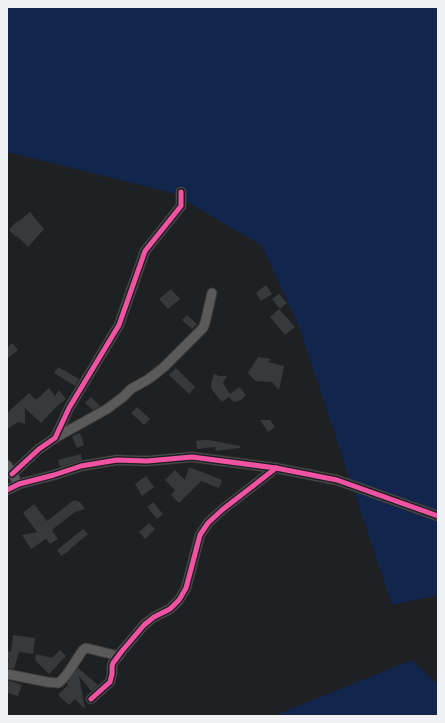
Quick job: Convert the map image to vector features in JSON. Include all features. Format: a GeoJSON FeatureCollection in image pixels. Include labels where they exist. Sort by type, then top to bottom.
{"type":"FeatureCollection","features":[{"type":"Feature","properties":{"kind":"street"},"geometry":{"type":"LineString","coordinates":[[55,438],[69,408],[119,325],[145,251],[181,206],[181,192]]}},
{"type":"Feature","properties":{"kind":"street"},"geometry":{"type":"LineString","coordinates":[[12,474],[39,449],[55,438],[107,409],[131,389],[147,380],[164,367],[203,328],[212,293]]}},
{"type":"Feature","properties":{"kind":"street"},"geometry":{"type":"LineString","coordinates":[[7,490],[19,484],[54,476],[82,466],[117,460],[147,461],[192,457],[276,468],[337,480],[438,516]]}},
{"type":"Feature","properties":{"kind":"street"},"geometry":{"type":"LineString","coordinates":[[7,465],[19,484]]}},
{"type":"Feature","properties":{"kind":"street"},"geometry":{"type":"LineString","coordinates":[[91,699],[110,682],[112,666],[144,625],[154,617],[170,609],[179,600],[186,588],[200,535],[208,523],[222,510],[276,468]]}},
{"type":"Feature","properties":{"kind":"street"},"geometry":{"type":"LineString","coordinates":[[7,674],[60,683],[83,650],[86,648],[119,656]]}},
{"type":"Feature","properties":{"kind":"shaded area"},"geometry":{"type":"Polygon","coordinates":[[[7,7],[438,7],[438,595],[392,605],[299,327],[262,246],[172,193],[7,152],[7,7]]]}},
{"type":"Feature","properties":{"kind":"shaded area"},"geometry":{"type":"Polygon","coordinates":[[[412,660],[438,685],[438,716],[273,716],[412,660]]]}},
{"type":"Feature","properties":{"kind":"building"},"geometry":{"type":"Polygon","coordinates":[[[30,212],[44,229],[28,247],[9,230],[17,221],[18,222],[30,212]]]}},
{"type":"Feature","properties":{"kind":"building"},"geometry":{"type":"Polygon","coordinates":[[[266,285],[272,294],[261,301],[256,293],[266,285]]]}},
{"type":"Feature","properties":{"kind":"building"},"geometry":{"type":"Polygon","coordinates":[[[171,289],[180,299],[168,309],[159,299],[171,289]]]}},
{"type":"Feature","properties":{"kind":"building"},"geometry":{"type":"Polygon","coordinates":[[[279,294],[287,303],[280,309],[272,299],[279,294]]]}},
{"type":"Feature","properties":{"kind":"building"},"geometry":{"type":"Polygon","coordinates":[[[279,309],[295,327],[285,335],[270,317],[279,309]]]}},
{"type":"Feature","properties":{"kind":"building"},"geometry":{"type":"Polygon","coordinates":[[[187,315],[197,324],[192,329],[182,320],[187,315]]]}},
{"type":"Feature","properties":{"kind":"building"},"geometry":{"type":"Polygon","coordinates":[[[12,343],[18,350],[7,359],[7,348],[12,343]]]}},
{"type":"Feature","properties":{"kind":"building"},"geometry":{"type":"Polygon","coordinates":[[[258,357],[271,359],[268,362],[284,366],[279,390],[272,382],[255,381],[248,373],[258,357]]]}},
{"type":"Feature","properties":{"kind":"building"},"geometry":{"type":"Polygon","coordinates":[[[58,367],[79,379],[75,386],[54,373],[58,367]]]}},
{"type":"Feature","properties":{"kind":"building"},"geometry":{"type":"Polygon","coordinates":[[[176,368],[195,387],[189,394],[169,375],[176,368]]]}},
{"type":"Feature","properties":{"kind":"building"},"geometry":{"type":"Polygon","coordinates":[[[214,374],[219,376],[227,376],[223,383],[230,394],[239,387],[246,395],[241,400],[234,402],[229,397],[222,402],[212,390],[211,385],[214,374]]]}},
{"type":"Feature","properties":{"kind":"building"},"geometry":{"type":"Polygon","coordinates":[[[49,388],[55,396],[59,390],[66,399],[41,423],[25,408],[25,424],[18,422],[7,429],[7,413],[29,393],[36,400],[49,388]]]}},
{"type":"Feature","properties":{"kind":"building"},"geometry":{"type":"Polygon","coordinates":[[[91,397],[100,406],[93,410],[85,403],[91,397]]]}},
{"type":"Feature","properties":{"kind":"building"},"geometry":{"type":"Polygon","coordinates":[[[137,407],[150,419],[144,425],[131,413],[137,407]]]}},
{"type":"Feature","properties":{"kind":"building"},"geometry":{"type":"Polygon","coordinates":[[[260,420],[270,420],[275,427],[268,432],[260,420]]]}},
{"type":"Feature","properties":{"kind":"building"},"geometry":{"type":"Polygon","coordinates":[[[80,433],[84,445],[77,448],[72,436],[80,433]]]}},
{"type":"Feature","properties":{"kind":"building"},"geometry":{"type":"Polygon","coordinates":[[[204,440],[240,446],[240,448],[216,451],[215,447],[197,449],[196,441],[204,440]]]}},
{"type":"Feature","properties":{"kind":"building"},"geometry":{"type":"Polygon","coordinates":[[[81,454],[82,460],[60,467],[58,460],[81,454]]]}},
{"type":"Feature","properties":{"kind":"building"},"geometry":{"type":"Polygon","coordinates":[[[189,467],[222,480],[219,488],[201,481],[179,503],[171,495],[175,490],[165,480],[175,470],[185,480],[189,467]]]}},
{"type":"Feature","properties":{"kind":"building"},"geometry":{"type":"Polygon","coordinates":[[[146,476],[154,487],[142,496],[135,484],[146,476]]]}},
{"type":"Feature","properties":{"kind":"building"},"geometry":{"type":"Polygon","coordinates":[[[74,500],[80,502],[85,509],[75,512],[53,529],[54,530],[52,531],[58,539],[50,544],[46,539],[31,549],[22,535],[37,532],[23,513],[34,504],[47,521],[74,500]]]}},
{"type":"Feature","properties":{"kind":"building"},"geometry":{"type":"Polygon","coordinates":[[[153,502],[163,514],[157,519],[147,507],[153,502]]]}},
{"type":"Feature","properties":{"kind":"building"},"geometry":{"type":"Polygon","coordinates":[[[149,523],[155,529],[145,539],[139,532],[149,523]]]}},
{"type":"Feature","properties":{"kind":"building"},"geometry":{"type":"Polygon","coordinates":[[[83,529],[88,534],[61,556],[57,550],[83,529]]]}},
{"type":"Feature","properties":{"kind":"building"},"geometry":{"type":"Polygon","coordinates":[[[13,635],[35,638],[33,654],[19,652],[14,669],[7,668],[9,659],[7,659],[7,651],[11,652],[13,635]]]}},
{"type":"Feature","properties":{"kind":"building"},"geometry":{"type":"Polygon","coordinates":[[[60,650],[66,656],[49,674],[35,660],[36,654],[52,658],[60,650]]]}},
{"type":"Feature","properties":{"kind":"building"},"geometry":{"type":"Polygon","coordinates":[[[78,668],[98,685],[91,691],[79,676],[85,709],[75,699],[69,705],[58,695],[68,685],[67,683],[78,668]]]}},
{"type":"Feature","properties":{"kind":"building"},"geometry":{"type":"Polygon","coordinates":[[[7,680],[22,685],[18,696],[7,693],[7,680]]]}},
{"type":"Feature","properties":{"kind":"cycle path"},"geometry":{"type":"LineString","coordinates":[[12,474],[39,449],[55,438],[69,408],[119,325],[145,251],[181,206],[181,192]]}},
{"type":"Feature","properties":{"kind":"cycle path"},"geometry":{"type":"LineString","coordinates":[[7,490],[19,484],[81,466],[117,460],[147,461],[192,457],[276,468],[337,480],[438,516]]}},
{"type":"Feature","properties":{"kind":"cycle path"},"geometry":{"type":"LineString","coordinates":[[91,699],[110,682],[113,663],[144,625],[154,617],[170,609],[179,600],[186,588],[200,535],[208,523],[222,510],[276,468]]}}]}
